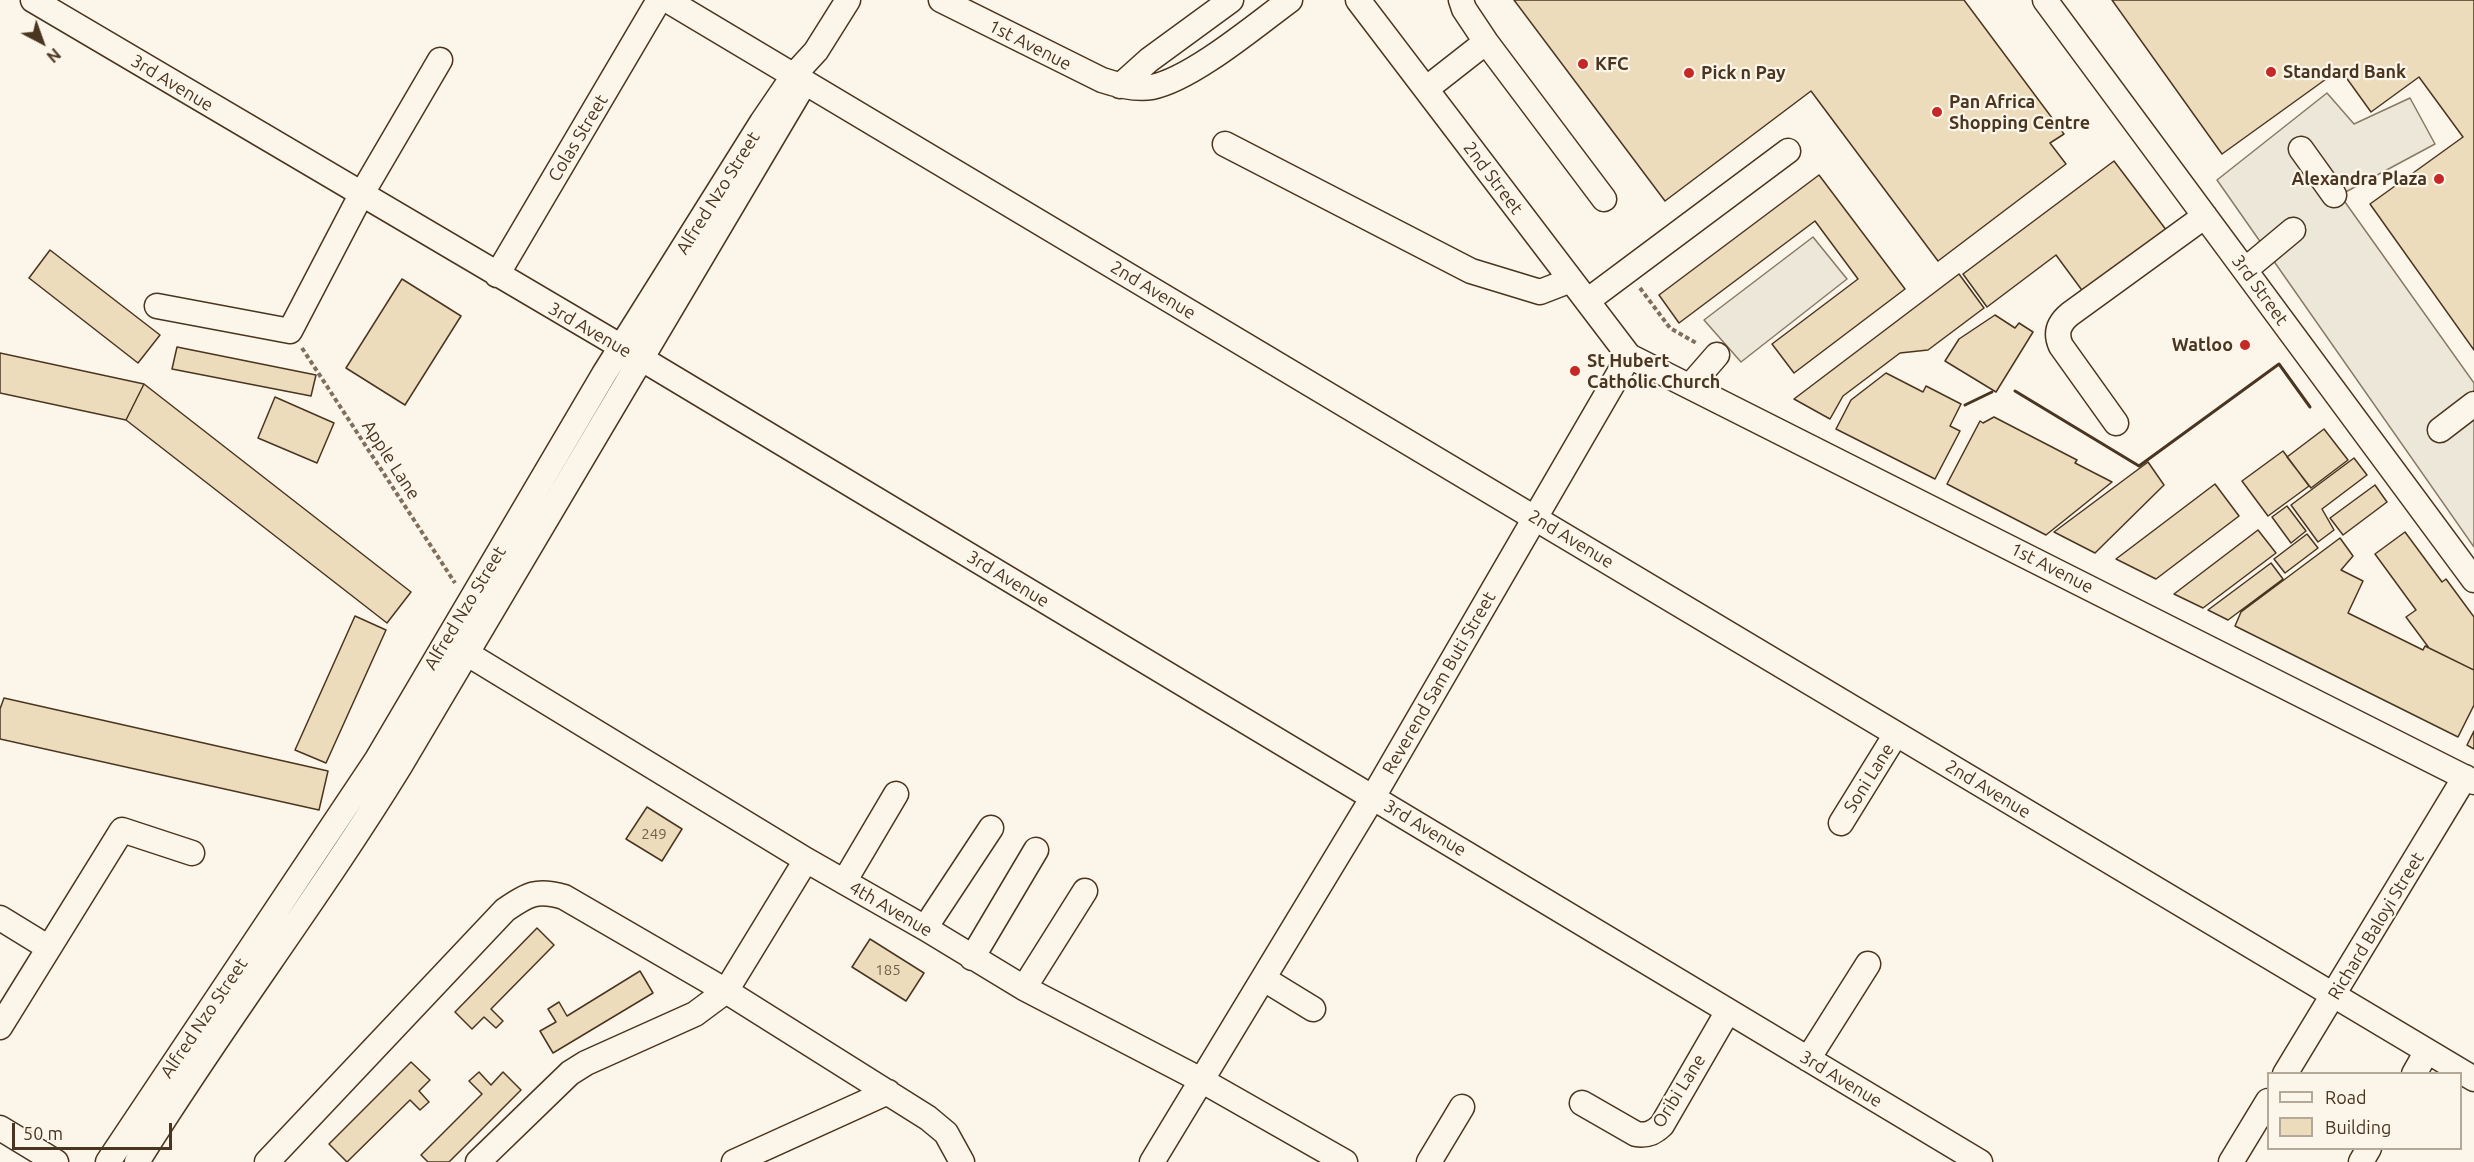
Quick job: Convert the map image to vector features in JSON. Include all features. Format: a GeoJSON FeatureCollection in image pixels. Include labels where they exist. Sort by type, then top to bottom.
{"type":"FeatureCollection","features":[{"type":"Feature","properties":{"kind":"street","name":"3rd Avenue"},"geometry":{"type":"LineString","coordinates":[[33,0],[642,359],[1980,1162]]}},
{"type":"Feature","properties":{"kind":"street","name":"Colas Street"},"geometry":{"type":"LineString","coordinates":[[497,275],[659,0]]}},
{"type":"Feature","properties":{"kind":"street","name":"2nd Avenue"},"geometry":{"type":"LineString","coordinates":[[667,0],[2474,1079]]}},
{"type":"Feature","properties":{"kind":"street","name":"Alfred Nzo Street"},"geometry":{"type":"LineString","coordinates":[[108,1162],[376,761],[621,347],[848,0]]}},
{"type":"Feature","properties":{"kind":"street","name":"1st Avenue"},"geometry":{"type":"LineString","coordinates":[[940,0],[1068,64],[1120,86],[1150,88],[1169,82],[1190,71],[1290,0]]}},
{"type":"Feature","properties":{"kind":"street"},"geometry":{"type":"LineString","coordinates":[[1120,86],[1149,60],[1231,0]]}},
{"type":"Feature","properties":{"kind":"street","name":"2nd Street"},"geometry":{"type":"LineString","coordinates":[[1358,0],[1629,356]]}},
{"type":"Feature","properties":{"kind":"street"},"geometry":{"type":"LineString","coordinates":[[1461,0],[1464,9],[1486,42],[1604,199]]}},
{"type":"Feature","properties":{"kind":"street","name":"3rd Street"},"geometry":{"type":"LineString","coordinates":[[2045,0],[2474,580]]}},
{"type":"Feature","properties":{"kind":"street"},"geometry":{"type":"LineString","coordinates":[[1426,89],[1486,42]]}},
{"type":"Feature","properties":{"kind":"street"},"geometry":{"type":"LineString","coordinates":[[157,306],[290,331],[362,195],[440,60]]}},
{"type":"Feature","properties":{"kind":"street","name":"Alfred Nzo Street"},"geometry":{"type":"LineString","coordinates":[[138,1162],[190,1079],[365,822],[642,359],[799,78]]}},
{"type":"Feature","properties":{"kind":"street"},"geometry":{"type":"LineString","coordinates":[[1225,144],[1471,271],[1540,292],[1571,280]]}},
{"type":"Feature","properties":{"kind":"street"},"geometry":{"type":"LineString","coordinates":[[2301,149],[2334,195]]}},
{"type":"Feature","properties":{"kind":"street"},"geometry":{"type":"LineString","coordinates":[[1587,301],[1788,151]]}},
{"type":"Feature","properties":{"kind":"street"},"geometry":{"type":"LineString","coordinates":[[2116,423],[2061,346],[2057,337],[2063,320],[2205,216]]}},
{"type":"Feature","properties":{"kind":"street"},"geometry":{"type":"LineString","coordinates":[[2245,270],[2293,230]]}},
{"type":"Feature","properties":{"kind":"street"},"geometry":{"type":"LineString","coordinates":[[1690,386],[1717,355]]}},
{"type":"Feature","properties":{"kind":"street","name":"1st Avenue"},"geometry":{"type":"LineString","coordinates":[[1629,356],[2470,780]]}},
{"type":"Feature","properties":{"kind":"street","name":"Reverend Sam Buti Street"},"geometry":{"type":"LineString","coordinates":[[1152,1162],[1373,797],[1629,356]]}},
{"type":"Feature","properties":{"kind":"street"},"geometry":{"type":"LineString","coordinates":[[2440,430],[2474,404]]}},
{"type":"Feature","properties":{"kind":"street","name":"4th Avenue"},"geometry":{"type":"LineString","coordinates":[[446,640],[806,860],[925,928],[972,958],[1024,988],[1201,1080],[1345,1162]]}},
{"type":"Feature","properties":{"kind":"street","name":"Soni Lane"},"geometry":{"type":"LineString","coordinates":[[1841,823],[1896,734]]}},
{"type":"Feature","properties":{"kind":"street","name":"Richard Baloyi Street"},"geometry":{"type":"LineString","coordinates":[[2286,1072],[2470,780]]}},
{"type":"Feature","properties":{"kind":"street"},"geometry":{"type":"LineString","coordinates":[[844,882],[896,794]]}},
{"type":"Feature","properties":{"kind":"street"},"geometry":{"type":"LineString","coordinates":[[925,928],[991,828]]}},
{"type":"Feature","properties":{"kind":"street"},"geometry":{"type":"LineString","coordinates":[[0,1027],[122,830],[192,853]]}},
{"type":"Feature","properties":{"kind":"street"},"geometry":{"type":"LineString","coordinates":[[972,958],[1036,849]]}},
{"type":"Feature","properties":{"kind":"street"},"geometry":{"type":"LineString","coordinates":[[477,1162],[570,1073],[586,1063],[695,1014],[726,991],[806,860]]}},
{"type":"Feature","properties":{"kind":"street"},"geometry":{"type":"LineString","coordinates":[[1024,988],[1085,891]]}},
{"type":"Feature","properties":{"kind":"street"},"geometry":{"type":"LineString","coordinates":[[267,1162],[505,910],[532,893],[549,892],[564,897],[726,991],[928,1118],[946,1133],[962,1162]]}},
{"type":"Feature","properties":{"kind":"street"},"geometry":{"type":"LineString","coordinates":[[0,918],[49,948]]}},
{"type":"Feature","properties":{"kind":"street"},"geometry":{"type":"LineString","coordinates":[[1808,1059],[1868,963]]}},
{"type":"Feature","properties":{"kind":"street"},"geometry":{"type":"LineString","coordinates":[[1264,979],[1313,1009]]}},
{"type":"Feature","properties":{"kind":"street","name":"Oribi Lane"},"geometry":{"type":"LineString","coordinates":[[1582,1103],[1636,1134],[1644,1135],[1654,1132],[1662,1125],[1728,1011]]}},
{"type":"Feature","properties":{"kind":"street"},"geometry":{"type":"LineString","coordinates":[[2415,1072],[2427,1051]]}},
{"type":"Feature","properties":{"kind":"street"},"geometry":{"type":"LineString","coordinates":[[734,1162],[888,1092]]}},
{"type":"Feature","properties":{"kind":"street"},"geometry":{"type":"LineString","coordinates":[[2231,1162],[2267,1103]]}},
{"type":"Feature","properties":{"kind":"street"},"geometry":{"type":"LineString","coordinates":[[1429,1162],[1462,1107]]}},
{"type":"Feature","properties":{"kind":"street"},"geometry":{"type":"LineString","coordinates":[[0,1128],[56,1162]]}},
{"type":"Feature","properties":{"kind":"path"},"geometry":{"type":"LineString","coordinates":[[1629,271],[1670,328],[1717,355]]}},
{"type":"Feature","properties":{"kind":"path","name":"Apple Lane"},"geometry":{"type":"LineString","coordinates":[[290,331],[468,604]]}},
{"type":"Feature","properties":{"kind":"shaded area"},"geometry":{"type":"Polygon","coordinates":[[[2327,93],[2354,124],[2410,98],[2435,144],[2340,195],[2474,383],[2474,547],[2217,180],[2327,93]]]}},
{"type":"Feature","properties":{"kind":"shaded area"},"geometry":{"type":"Polygon","coordinates":[[[1813,237],[1847,279],[1741,362],[1704,320],[1813,237]]]}},
{"type":"Feature","properties":{"kind":"building","name":"Pan Africa Shopping Centre"},"geometry":{"type":"Polygon","coordinates":[[[1514,0],[1964,0],[2064,134],[2050,143],[2066,164],[1938,261],[1811,91],[1665,201],[1514,0]]]}},
{"type":"Feature","properties":{"kind":"building","name":"Alexandra Plaza"},"geometry":{"type":"Polygon","coordinates":[[[2112,0],[2474,0],[2474,350],[2370,204],[2463,137],[2419,77],[2371,112],[2340,69],[2222,154],[2112,0]]]}},
{"type":"Feature","properties":{"kind":"building"},"geometry":{"type":"Polygon","coordinates":[[[2114,161],[2167,231],[2084,293],[2056,255],[1987,307],[1963,274],[2114,161]]]}},
{"type":"Feature","properties":{"kind":"building"},"geometry":{"type":"Polygon","coordinates":[[[1819,175],[1905,289],[1794,373],[1772,344],[1858,279],[1815,221],[1679,323],[1659,295],[1819,175]]]}},
{"type":"Feature","properties":{"kind":"building"},"geometry":{"type":"Polygon","coordinates":[[[50,250],[160,335],[138,363],[29,278],[50,250]]]}},
{"type":"Feature","properties":{"kind":"building"},"geometry":{"type":"Polygon","coordinates":[[[1959,274],[1984,308],[1928,350],[1900,353],[1843,396],[1830,419],[1794,399],[1959,274]]]}},
{"type":"Feature","properties":{"kind":"building"},"geometry":{"type":"Polygon","coordinates":[[[402,279],[461,316],[405,405],[346,368],[402,279]]]}},
{"type":"Feature","properties":{"kind":"building"},"geometry":{"type":"Polygon","coordinates":[[[1995,315],[2015,328],[2019,323],[2033,332],[1996,392],[1945,361],[1959,339],[1995,315]]]}},
{"type":"Feature","properties":{"kind":"building"},"geometry":{"type":"Polygon","coordinates":[[[177,347],[316,375],[311,396],[172,369],[177,347]]]}},
{"type":"Feature","properties":{"kind":"building"},"geometry":{"type":"Polygon","coordinates":[[[0,353],[144,384],[126,420],[0,393],[0,353]]]}},
{"type":"Feature","properties":{"kind":"building"},"geometry":{"type":"Polygon","coordinates":[[[1886,373],[1923,392],[1926,386],[1961,404],[1950,426],[1960,431],[1935,479],[1836,429],[1851,400],[1886,373]]]}},
{"type":"Feature","properties":{"kind":"building"},"geometry":{"type":"Polygon","coordinates":[[[144,384],[411,592],[387,623],[126,420],[144,384]]]}},
{"type":"Feature","properties":{"kind":"building"},"geometry":{"type":"Polygon","coordinates":[[[275,397],[334,423],[317,463],[258,438],[275,397]]]}},
{"type":"Feature","properties":{"kind":"building"},"geometry":{"type":"Polygon","coordinates":[[[1994,417],[2077,460],[2075,463],[2112,482],[2046,535],[1947,484],[1980,421],[1983,423],[1994,417]]]}},
{"type":"Feature","properties":{"kind":"building"},"geometry":{"type":"Polygon","coordinates":[[[2324,429],[2348,460],[2311,488],[2287,457],[2324,429]]]}},
{"type":"Feature","properties":{"kind":"building"},"geometry":{"type":"Polygon","coordinates":[[[2283,451],[2309,486],[2268,516],[2242,481],[2283,451]]]}},
{"type":"Feature","properties":{"kind":"building"},"geometry":{"type":"Polygon","coordinates":[[[2354,458],[2367,475],[2322,509],[2334,530],[2318,542],[2291,505],[2354,458]]]}},
{"type":"Feature","properties":{"kind":"building"},"geometry":{"type":"Polygon","coordinates":[[[2148,462],[2164,485],[2095,553],[2054,532],[2148,462]]]}},
{"type":"Feature","properties":{"kind":"building"},"geometry":{"type":"Polygon","coordinates":[[[2215,484],[2239,516],[2156,579],[2116,559],[2215,484]]]}},
{"type":"Feature","properties":{"kind":"building"},"geometry":{"type":"Polygon","coordinates":[[[2375,485],[2387,502],[2343,535],[2330,518],[2375,485]]]}},
{"type":"Feature","properties":{"kind":"building"},"geometry":{"type":"Polygon","coordinates":[[[2287,506],[2306,531],[2291,543],[2272,517],[2287,506]]]}},
{"type":"Feature","properties":{"kind":"building"},"geometry":{"type":"Polygon","coordinates":[[[2258,530],[2276,553],[2203,608],[2174,594],[2258,530]]]}},
{"type":"Feature","properties":{"kind":"building"},"geometry":{"type":"Polygon","coordinates":[[[2405,532],[2442,582],[2446,579],[2474,617],[2474,670],[2429,648],[2406,617],[2416,610],[2375,554],[2405,532]]]}},
{"type":"Feature","properties":{"kind":"building"},"geometry":{"type":"Polygon","coordinates":[[[2307,534],[2318,548],[2285,573],[2274,559],[2307,534]]]}},
{"type":"Feature","properties":{"kind":"building"},"geometry":{"type":"Polygon","coordinates":[[[2340,538],[2353,556],[2341,570],[2363,581],[2348,613],[2423,650],[2425,646],[2474,670],[2474,705],[2458,737],[2235,626],[2241,612],[2340,538]]]}},
{"type":"Feature","properties":{"kind":"building"},"geometry":{"type":"Polygon","coordinates":[[[2271,563],[2283,579],[2228,620],[2208,610],[2271,563]]]}},
{"type":"Feature","properties":{"kind":"building"},"geometry":{"type":"Polygon","coordinates":[[[355,616],[386,630],[326,763],[295,750],[355,616]]]}},
{"type":"Feature","properties":{"kind":"building"},"geometry":{"type":"Polygon","coordinates":[[[4,698],[328,771],[319,810],[0,739],[0,709],[4,698]]]}},
{"type":"Feature","properties":{"kind":"building"},"geometry":{"type":"Polygon","coordinates":[[[2474,731],[2474,749],[2467,745],[2474,731]]]}},
{"type":"Feature","properties":{"kind":"building"},"geometry":{"type":"Polygon","coordinates":[[[647,807],[682,829],[662,861],[626,839],[647,807]]]}},
{"type":"Feature","properties":{"kind":"building"},"geometry":{"type":"Polygon","coordinates":[[[537,928],[554,945],[491,1009],[503,1021],[496,1028],[484,1017],[472,1029],[455,1012],[537,928]]]}},
{"type":"Feature","properties":{"kind":"building"},"geometry":{"type":"Polygon","coordinates":[[[870,939],[924,973],[906,1001],[852,967],[870,939]]]}},
{"type":"Feature","properties":{"kind":"building"},"geometry":{"type":"Polygon","coordinates":[[[640,971],[653,993],[553,1053],[540,1031],[556,1022],[548,1009],[559,1002],[567,1016],[640,971]]]}},
{"type":"Feature","properties":{"kind":"building"},"geometry":{"type":"Polygon","coordinates":[[[411,1062],[430,1080],[419,1091],[429,1102],[420,1110],[410,1100],[347,1162],[329,1144],[411,1062]]]}},
{"type":"Feature","properties":{"kind":"building"},"geometry":{"type":"Polygon","coordinates":[[[479,1072],[491,1085],[503,1072],[521,1090],[449,1162],[428,1162],[421,1155],[482,1094],[469,1081],[479,1072]]]}},
{"type":"Feature","properties":{"kind":"wall"},"geometry":{"type":"LineString","coordinates":[[2015,391],[2139,466],[2279,364],[2310,407]]}},
{"type":"Feature","properties":{"kind":"wall"},"geometry":{"type":"LineString","coordinates":[[1965,405],[1992,392]]}},
{"type":"Feature","properties":{"kind":"place","name":"KFC"},"geometry":{"type":"Point","coordinates":[1583,64]}},
{"type":"Feature","properties":{"kind":"place","name":"Standard Bank"},"geometry":{"type":"Point","coordinates":[2271,72]}},
{"type":"Feature","properties":{"kind":"place","name":"Pick n Pay"},"geometry":{"type":"Point","coordinates":[1689,73]}},
{"type":"Feature","properties":{"kind":"place","name":"Pan Africa Shopping Centre"},"geometry":{"type":"Point","coordinates":[1937,112]}},
{"type":"Feature","properties":{"kind":"place","name":"Alexandra Plaza"},"geometry":{"type":"Point","coordinates":[2439,179]}},
{"type":"Feature","properties":{"kind":"place","name":"Watloo"},"geometry":{"type":"Point","coordinates":[2245,345]}},
{"type":"Feature","properties":{"kind":"place","name":"St Hubert Catholic Church"},"geometry":{"type":"Point","coordinates":[1575,371]}}]}
